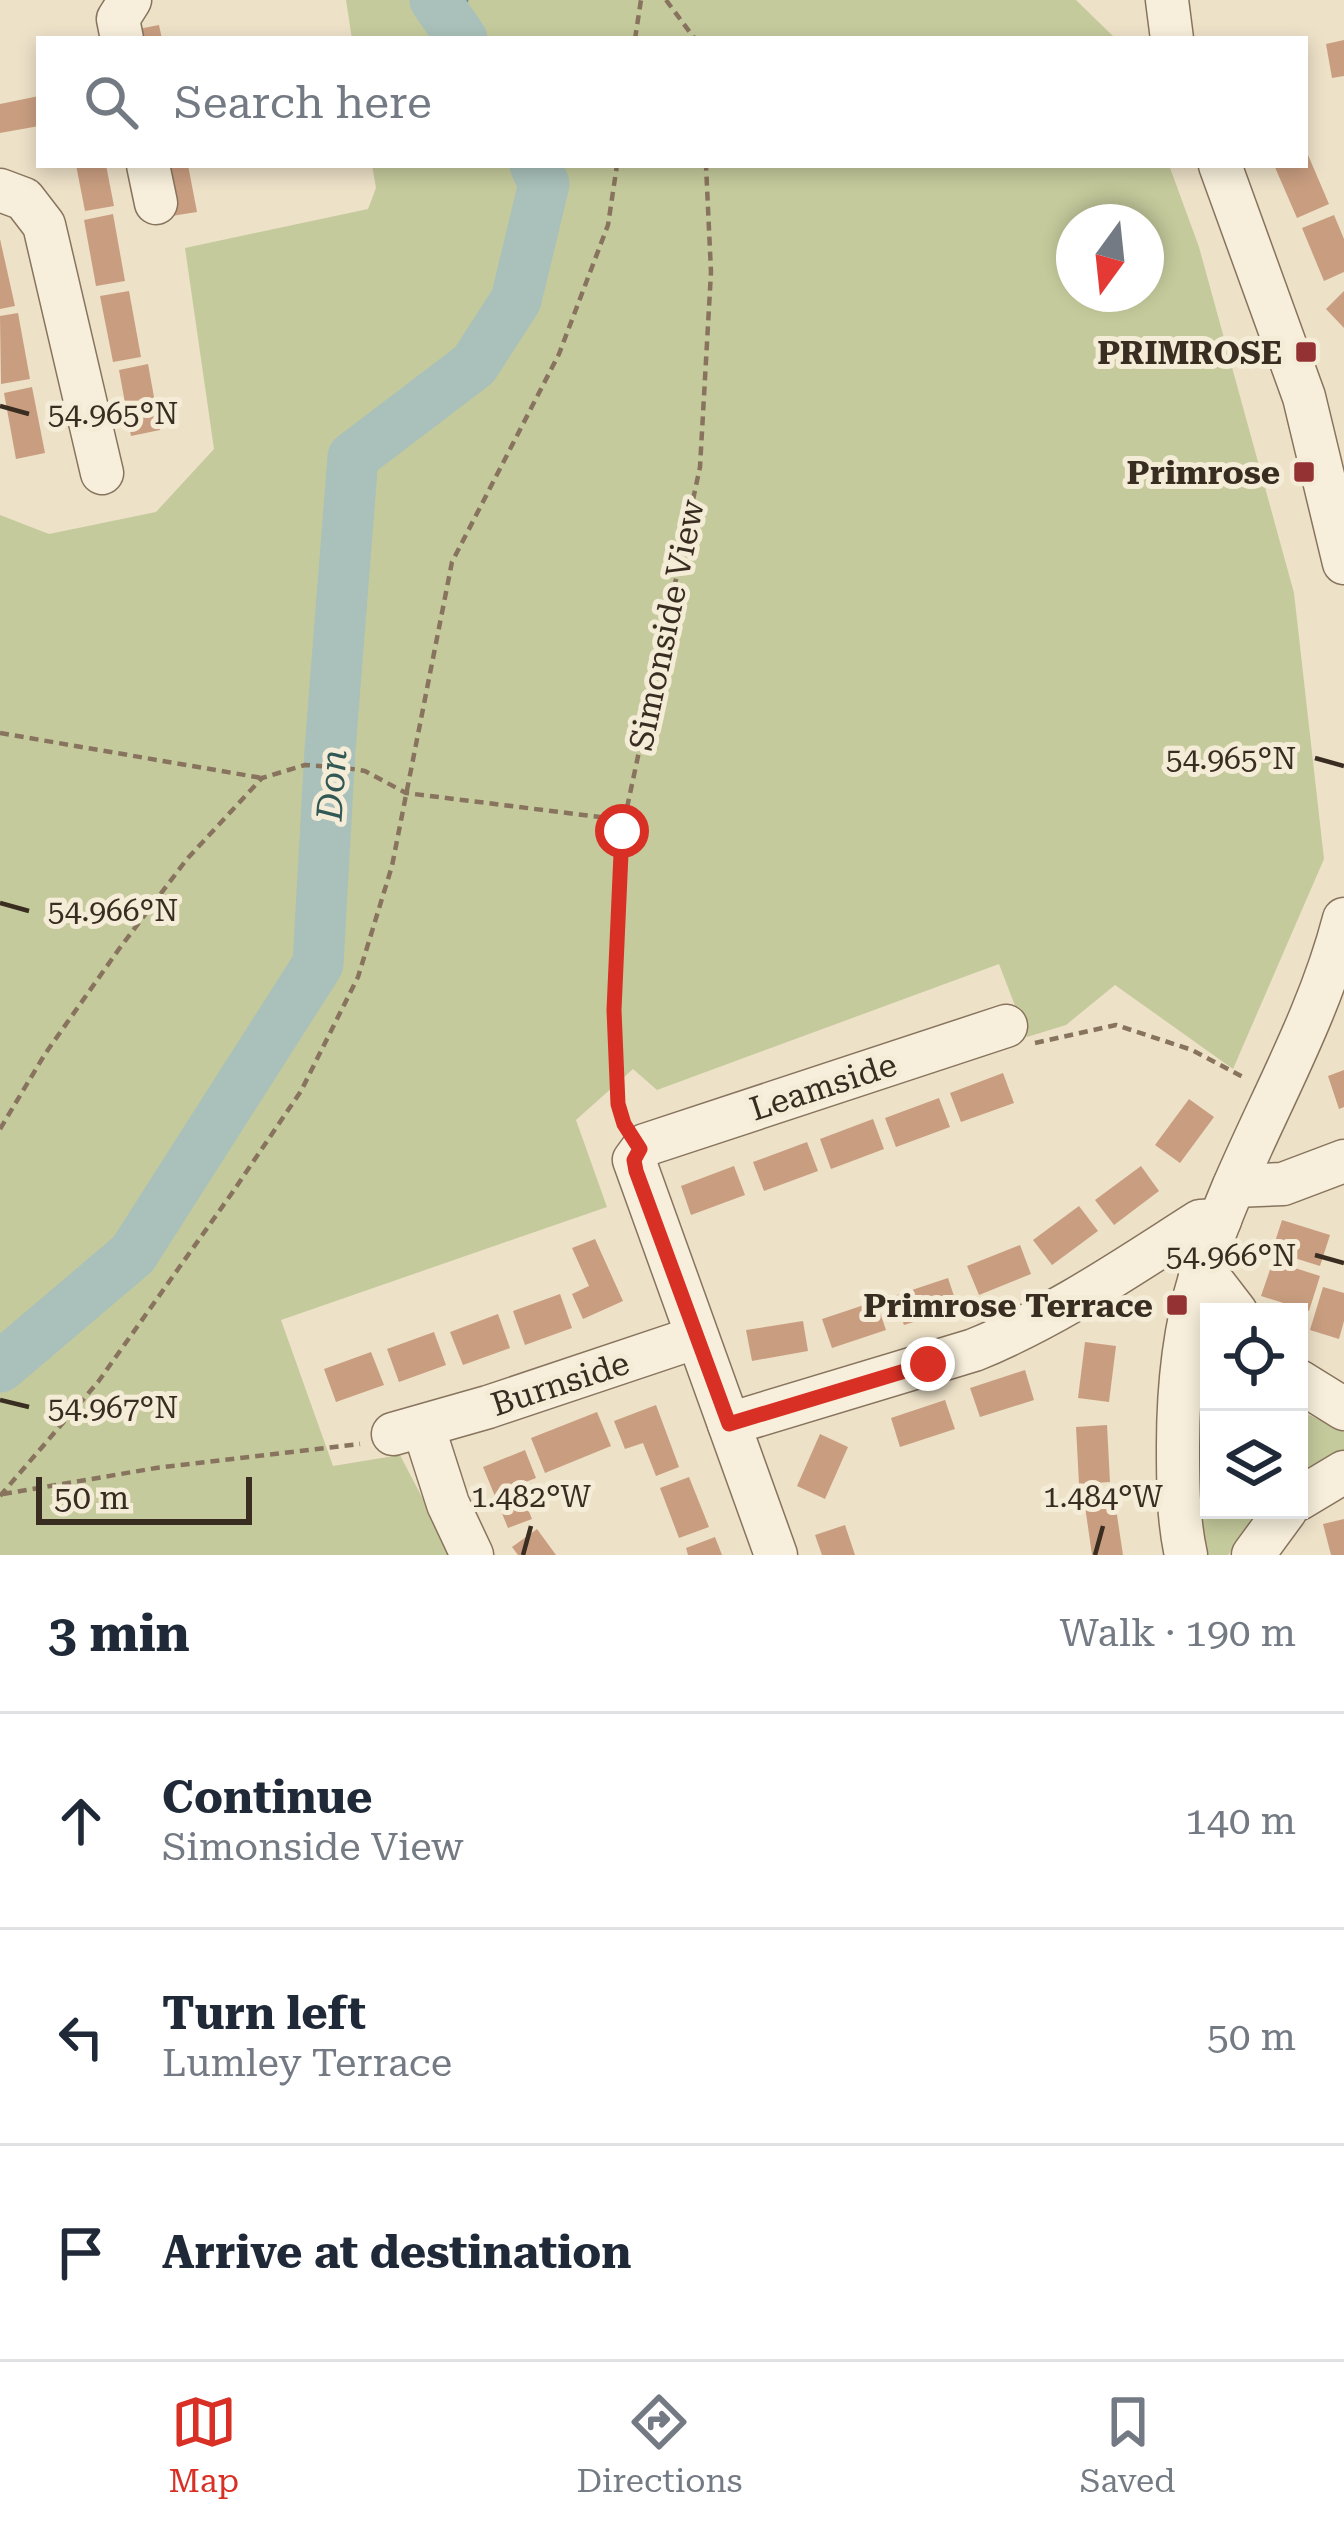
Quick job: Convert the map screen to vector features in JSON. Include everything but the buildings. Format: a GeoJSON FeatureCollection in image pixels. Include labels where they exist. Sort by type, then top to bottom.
{"type":"FeatureCollection","features":[{"type":"Feature","properties":{"kind":"street"},"geometry":{"type":"LineString","coordinates":[[121,36],[118,19],[130,0]]}},
{"type":"Feature","properties":{"kind":"street"},"geometry":{"type":"LineString","coordinates":[[1167,0],[1172,36]]}},
{"type":"Feature","properties":{"kind":"street"},"geometry":{"type":"LineString","coordinates":[[1221,168],[1324,397],[1344,563]]}},
{"type":"Feature","properties":{"kind":"street"},"geometry":{"type":"LineString","coordinates":[[0,190],[24,199],[44,225],[102,473]]}},
{"type":"Feature","properties":{"kind":"street"},"geometry":{"type":"LineString","coordinates":[[1186,1555],[1178,1486],[1178,1421],[1190,1318],[1227,1203],[1329,969],[1344,919]]}},
{"type":"Feature","properties":{"kind":"street","name":"Leamside"},"geometry":{"type":"LineString","coordinates":[[640,1149],[1014,1036]]}},
{"type":"Feature","properties":{"kind":"street"},"geometry":{"type":"LineString","coordinates":[[640,1149],[634,1160],[636,1171],[776,1555]]}},
{"type":"Feature","properties":{"kind":"street"},"geometry":{"type":"LineString","coordinates":[[729,1424],[1008,1336],[1046,1318],[1227,1203],[1344,1161]]}},
{"type":"Feature","properties":{"kind":"street"},"geometry":{"type":"LineString","coordinates":[[1201,1275],[1229,1303]]}},
{"type":"Feature","properties":{"kind":"street","name":"Burnside"},"geometry":{"type":"LineString","coordinates":[[408,1430],[697,1337]]}},
{"type":"Feature","properties":{"kind":"street"},"geometry":{"type":"LineString","coordinates":[[1308,1387],[1344,1409]]}},
{"type":"Feature","properties":{"kind":"street"},"geometry":{"type":"LineString","coordinates":[[408,1430],[472,1555]]}},
{"type":"Feature","properties":{"kind":"street"},"geometry":{"type":"LineString","coordinates":[[1308,1494],[1344,1472]]}},
{"type":"Feature","properties":{"kind":"street"},"geometry":{"type":"LineString","coordinates":[[1253,1555],[1279,1519]]}},
{"type":"Feature","properties":{"kind":"path"},"geometry":{"type":"LineString","coordinates":[[635,36],[641,0]]}},
{"type":"Feature","properties":{"kind":"path"},"geometry":{"type":"LineString","coordinates":[[666,0],[693,36]]}},
{"type":"Feature","properties":{"kind":"path"},"geometry":{"type":"LineString","coordinates":[[0,1495],[98,1382],[301,1091],[358,977],[392,866],[452,562],[559,354],[608,225],[617,168]]}},
{"type":"Feature","properties":{"kind":"path","name":"Simonside View"},"geometry":{"type":"LineString","coordinates":[[640,1149],[624,1124],[617,1081],[614,1010],[624,820],[700,466],[711,272],[706,168]]}},
{"type":"Feature","properties":{"kind":"path"},"geometry":{"type":"LineString","coordinates":[[0,733],[262,778],[304,765],[346,768],[365,771],[406,793],[624,820]]}},
{"type":"Feature","properties":{"kind":"path"},"geometry":{"type":"LineString","coordinates":[[0,1130],[45,1054],[118,949],[188,859],[262,778]]}},
{"type":"Feature","properties":{"kind":"path"},"geometry":{"type":"LineString","coordinates":[[1014,1036],[1116,1025],[1192,1050],[1275,1093]]}},
{"type":"Feature","properties":{"kind":"path"},"geometry":{"type":"LineString","coordinates":[[0,1495],[156,1468],[382,1442],[408,1430]]}},
{"type":"Feature","properties":{"kind":"green space"},"geometry":{"type":"Polygon","coordinates":[[[346,0],[1076,0],[1113,36],[352,36],[346,0]]]}},
{"type":"Feature","properties":{"kind":"green space"},"geometry":{"type":"Polygon","coordinates":[[[373,168],[1170,168],[1199,247],[1294,593],[1324,859],[1233,1069],[1115,985],[1066,1025],[1027,1037],[999,964],[657,1090],[633,1069],[576,1120],[607,1207],[281,1320],[333,1466],[400,1455],[452,1555],[0,1555],[0,515],[49,534],[156,512],[214,449],[185,248],[368,209],[376,188],[373,168]]]}},
{"type":"Feature","properties":{"kind":"green space"},"geometry":{"type":"Polygon","coordinates":[[[1200,1376],[1200,1519],[1257,1519],[1228,1555],[1205,1555],[1194,1479],[1200,1376]]]}},
{"type":"Feature","properties":{"kind":"green space"},"geometry":{"type":"Polygon","coordinates":[[[1308,1414],[1344,1432],[1344,1450],[1308,1473],[1308,1414]]]}},
{"type":"Feature","properties":{"kind":"waterway","name":"Don"},"geometry":{"type":"LineString","coordinates":[[435,0],[460,36]]}},
{"type":"Feature","properties":{"kind":"waterway"},"geometry":{"type":"LineString","coordinates":[[443,13],[464,0]]}},
{"type":"Feature","properties":{"kind":"waterway","name":"Don"},"geometry":{"type":"LineString","coordinates":[[0,1367],[133,1254],[318,964],[353,457],[474,365],[516,300],[544,184],[536,168]]}},
{"type":"Feature","properties":{"kind":"place","name":"PRIMROSE"},"geometry":{"type":"Point","coordinates":[1306,352]}},
{"type":"Feature","properties":{"kind":"place","name":"Primrose"},"geometry":{"type":"Point","coordinates":[1304,472]}},
{"type":"Feature","properties":{"kind":"place","name":"Primrose Terrace"},"geometry":{"type":"Point","coordinates":[1177,1305]}},
{"type":"Feature","properties":{"kind":"route"},"geometry":{"type":"LineString","coordinates":[[622,831],[614,1010],[618,1104],[640,1149],[634,1160],[636,1171],[729,1424],[928,1364]]}}]}
